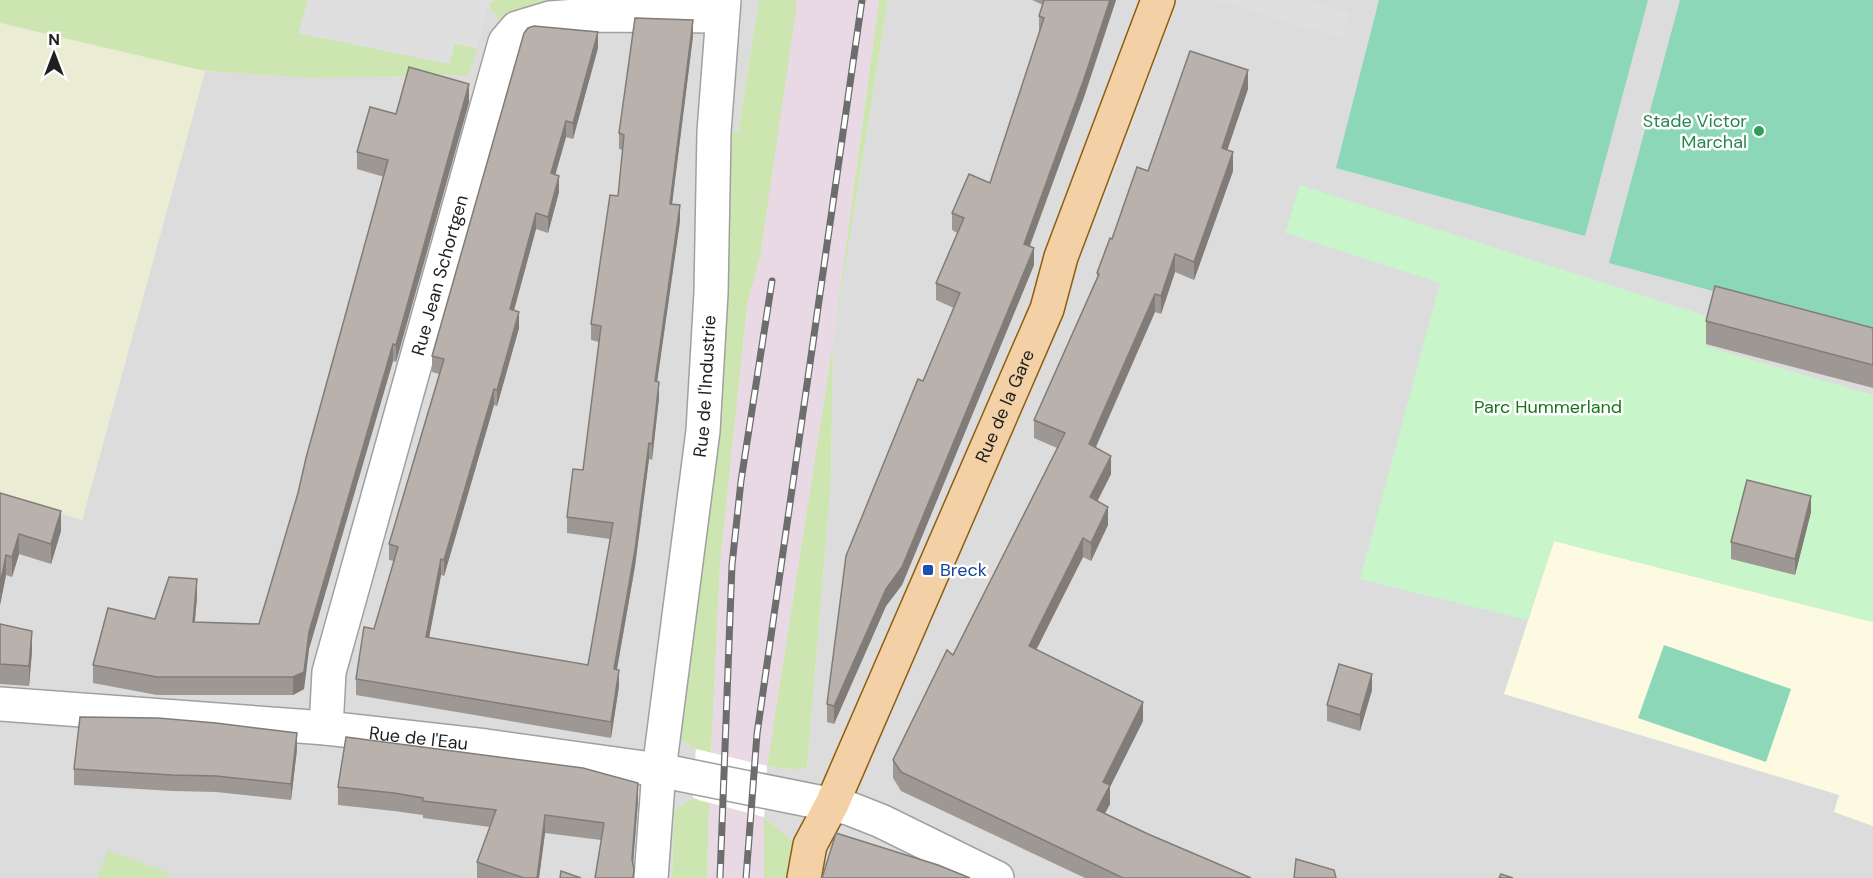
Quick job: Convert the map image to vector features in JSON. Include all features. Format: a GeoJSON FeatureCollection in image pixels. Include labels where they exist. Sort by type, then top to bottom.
{"type":"FeatureCollection","features":[{"type":"Feature","properties":{"kind":"main road","name":"Rue de la Gare"},"geometry":{"type":"LineString","coordinates":[[804,878],[810,845],[832,804],[1047,309],[1061,257],[1158,0]]}},
{"type":"Feature","properties":{"kind":"street","name":"Rue Jean Schortgen"},"geometry":{"type":"LineString","coordinates":[[326,728],[329,672],[506,42],[517,28],[550,18],[723,8]]}},
{"type":"Feature","properties":{"kind":"street","name":"Rue de l'Industrie"},"geometry":{"type":"LineString","coordinates":[[651,878],[659,770],[703,431],[711,293],[714,132],[723,8]]}},
{"type":"Feature","properties":{"kind":"street","name":"Rue de l'Eau"},"geometry":{"type":"LineString","coordinates":[[0,704],[326,728],[486,746],[659,770],[849,808],[997,878]]}},
{"type":"Feature","properties":{"kind":"shaded area"},"geometry":{"type":"Polygon","coordinates":[[[308,0],[494,0],[488,5],[477,48],[455,43],[449,64],[298,33],[308,0]]]}},
{"type":"Feature","properties":{"kind":"shaded area"},"geometry":{"type":"Polygon","coordinates":[[[703,0],[759,0],[738,132],[727,132],[693,798],[674,810],[672,878],[0,878],[0,494],[82,520],[205,71],[311,78],[469,75],[488,5],[502,24],[703,0]]]}},
{"type":"Feature","properties":{"kind":"shaded area"},"geometry":{"type":"Polygon","coordinates":[[[796,0],[879,0],[833,343],[767,766],[711,753],[720,564],[747,306],[760,257],[796,0]]]}},
{"type":"Feature","properties":{"kind":"shaded area"},"geometry":{"type":"Polygon","coordinates":[[[888,0],[1873,0],[1873,878],[793,878],[792,841],[764,817],[767,766],[795,770],[807,768],[831,481],[833,343],[888,0]]]}},
{"type":"Feature","properties":{"kind":"shaded area"},"geometry":{"type":"Polygon","coordinates":[[[1168,0],[1178,0],[1100,214],[1091,211],[1168,0]]]}},
{"type":"Feature","properties":{"kind":"shaded area"},"geometry":{"type":"Polygon","coordinates":[[[1216,0],[1306,0],[1349,13],[1341,38],[1216,0]]]}},
{"type":"Feature","properties":{"kind":"shaded area"},"geometry":{"type":"Polygon","coordinates":[[[0,23],[205,71],[82,520],[0,494],[0,23]]]}},
{"type":"Feature","properties":{"kind":"shaded area"},"geometry":{"type":"Polygon","coordinates":[[[1554,541],[1873,622],[1873,826],[1834,812],[1839,795],[1504,694],[1554,541]]]}},
{"type":"Feature","properties":{"kind":"shaded area"},"geometry":{"type":"Polygon","coordinates":[[[709,803],[764,817],[764,878],[707,878],[709,803]]]}},
{"type":"Feature","properties":{"kind":"green space"},"geometry":{"type":"Polygon","coordinates":[[[0,0],[308,0],[299,33],[449,63],[455,43],[477,48],[469,75],[311,78],[205,71],[0,23],[0,0]]]}},
{"type":"Feature","properties":{"kind":"green space"},"geometry":{"type":"Polygon","coordinates":[[[494,0],[703,0],[502,24],[488,5],[494,0]]]}},
{"type":"Feature","properties":{"kind":"green space"},"geometry":{"type":"Polygon","coordinates":[[[759,0],[796,0],[796,10],[760,257],[747,306],[720,564],[711,753],[702,751],[697,800],[709,803],[707,878],[672,878],[674,810],[693,798],[696,749],[674,735],[726,132],[738,132],[759,0]]]}},
{"type":"Feature","properties":{"kind":"green space"},"geometry":{"type":"Polygon","coordinates":[[[879,0],[888,0],[833,343],[879,0]]]}},
{"type":"Feature","properties":{"kind":"green space"},"geometry":{"type":"Polygon","coordinates":[[[1379,0],[1648,0],[1585,236],[1336,168],[1379,0]]]}},
{"type":"Feature","properties":{"kind":"green space","name":"Stade Victor Marchal"},"geometry":{"type":"Polygon","coordinates":[[[1680,0],[1873,0],[1873,334],[1609,263],[1680,0]]]}},
{"type":"Feature","properties":{"kind":"green space","name":"Parc Hummerland"},"geometry":{"type":"Polygon","coordinates":[[[1300,185],[1713,318],[1705,346],[1873,395],[1873,622],[1554,541],[1527,620],[1360,579],[1440,283],[1285,233],[1300,185]]]}},
{"type":"Feature","properties":{"kind":"green space"},"geometry":{"type":"Polygon","coordinates":[[[833,343],[831,481],[807,768],[795,770],[767,766],[833,343]]]}},
{"type":"Feature","properties":{"kind":"green space"},"geometry":{"type":"Polygon","coordinates":[[[1664,645],[1791,689],[1766,762],[1638,718],[1664,645]]]}},
{"type":"Feature","properties":{"kind":"green space"},"geometry":{"type":"Polygon","coordinates":[[[764,817],[792,841],[793,878],[764,878],[764,817]]]}},
{"type":"Feature","properties":{"kind":"green space"},"geometry":{"type":"Polygon","coordinates":[[[108,850],[168,873],[166,878],[97,878],[108,850]]]}},
{"type":"Feature","properties":{"kind":"pier"},"geometry":{"type":"Polygon","coordinates":[[[696,749],[767,766],[764,817],[693,798],[696,749]]]}},
{"type":"Feature","properties":{"kind":"building"},"geometry":{"type":"Polygon","coordinates":[[[1044,0],[1110,0],[1024,244],[1034,248],[902,567],[886,589],[834,706],[827,704],[846,556],[918,379],[923,381],[960,293],[936,283],[964,218],[952,213],[969,174],[990,183],[1044,18],[1039,16],[1044,0]]]}},
{"type":"Feature","properties":{"kind":"building"},"geometry":{"type":"Polygon","coordinates":[[[635,18],[693,20],[670,204],[680,205],[655,381],[659,382],[652,444],[649,443],[635,550],[614,669],[619,670],[611,722],[356,679],[364,627],[374,629],[398,547],[389,544],[444,359],[432,356],[524,33],[528,28],[534,26],[598,32],[573,123],[566,121],[551,173],[559,176],[548,217],[536,213],[510,309],[519,312],[444,560],[441,559],[426,637],[588,665],[613,523],[567,517],[573,469],[583,470],[601,326],[591,324],[610,195],[618,196],[624,135],[619,133],[635,18]]]}},
{"type":"Feature","properties":{"kind":"building"},"geometry":{"type":"Polygon","coordinates":[[[1190,51],[1248,70],[1222,148],[1233,152],[1194,262],[1175,254],[1161,296],[1155,294],[1089,444],[1111,456],[1090,497],[1108,507],[1091,543],[1083,538],[1029,646],[1143,702],[1103,782],[1110,785],[1097,810],[1251,878],[1123,878],[901,772],[893,760],[947,650],[953,655],[1065,433],[1034,420],[1099,274],[1097,273],[1110,238],[1112,239],[1137,167],[1148,171],[1190,51]]]}},
{"type":"Feature","properties":{"kind":"building"},"geometry":{"type":"Polygon","coordinates":[[[409,67],[469,84],[396,345],[393,344],[309,632],[304,672],[293,677],[157,677],[93,665],[108,608],[155,619],[169,577],[197,579],[193,622],[259,624],[298,493],[388,160],[357,152],[370,107],[396,114],[409,67]]]}},
{"type":"Feature","properties":{"kind":"building"},"geometry":{"type":"Polygon","coordinates":[[[1715,286],[1873,328],[1873,365],[1706,321],[1715,286]]]}},
{"type":"Feature","properties":{"kind":"building"},"geometry":{"type":"Polygon","coordinates":[[[1747,480],[1811,496],[1795,559],[1731,542],[1747,480]]]}},
{"type":"Feature","properties":{"kind":"building"},"geometry":{"type":"Polygon","coordinates":[[[0,493],[61,511],[51,544],[19,534],[12,557],[6,555],[0,585],[0,493]]]}},
{"type":"Feature","properties":{"kind":"building"},"geometry":{"type":"Polygon","coordinates":[[[0,624],[32,631],[29,666],[0,664],[0,624]]]}},
{"type":"Feature","properties":{"kind":"building"},"geometry":{"type":"Polygon","coordinates":[[[1339,664],[1372,674],[1360,715],[1327,705],[1339,664]]]}},
{"type":"Feature","properties":{"kind":"building"},"geometry":{"type":"Polygon","coordinates":[[[80,717],[158,718],[297,733],[291,784],[216,776],[74,769],[80,717]]]}},
{"type":"Feature","properties":{"kind":"building"},"geometry":{"type":"Polygon","coordinates":[[[346,737],[583,768],[638,783],[632,859],[633,878],[595,878],[604,823],[545,815],[537,878],[524,878],[477,862],[496,810],[423,801],[423,798],[394,793],[338,787],[346,737]]]}},
{"type":"Feature","properties":{"kind":"building"},"geometry":{"type":"Polygon","coordinates":[[[836,833],[938,865],[970,878],[822,878],[836,833]]]}},
{"type":"Feature","properties":{"kind":"building"},"geometry":{"type":"Polygon","coordinates":[[[1296,859],[1334,870],[1336,878],[1294,878],[1296,859]]]}},
{"type":"Feature","properties":{"kind":"building"},"geometry":{"type":"Polygon","coordinates":[[[561,871],[581,878],[560,878],[561,871]]]}},
{"type":"Feature","properties":{"kind":"building"},"geometry":{"type":"Polygon","coordinates":[[[1501,874],[1513,878],[1499,878],[1501,874]]]}},
{"type":"Feature","properties":{"kind":"railway"},"geometry":{"type":"LineString","coordinates":[[746,878],[757,734],[862,0]]}},
{"type":"Feature","properties":{"kind":"railway"},"geometry":{"type":"LineString","coordinates":[[720,878],[732,565],[741,481],[772,281]]}},
{"type":"Feature","properties":{"kind":"place","name":"Stade Victor Marchal"},"geometry":{"type":"Point","coordinates":[1759,131]}},
{"type":"Feature","properties":{"kind":"place","name":"Breck"},"geometry":{"type":"Point","coordinates":[928,570]}}]}
